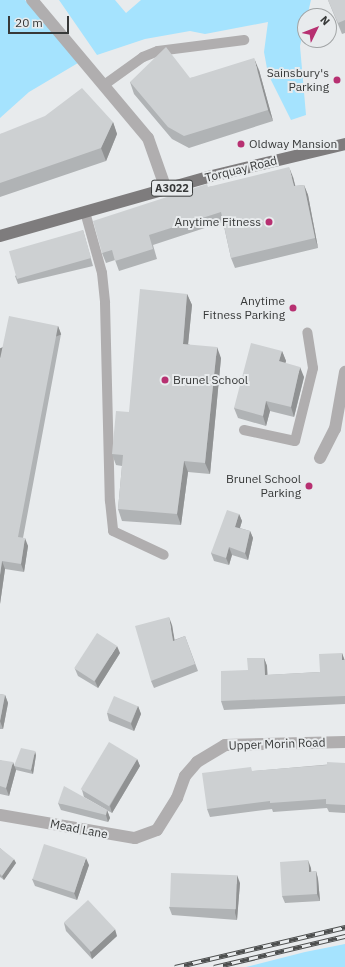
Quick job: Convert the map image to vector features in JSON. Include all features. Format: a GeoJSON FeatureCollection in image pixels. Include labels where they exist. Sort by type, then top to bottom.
{"type":"FeatureCollection","features":[{"type":"Feature","properties":{"kind":"main road","name":"Torquay Road"},"geometry":{"type":"LineString","coordinates":[[0,236],[166,189],[345,144]]}},
{"type":"Feature","properties":{"kind":"street"},"geometry":{"type":"LineString","coordinates":[[32,0],[148,138],[166,189]]}},
{"type":"Feature","properties":{"kind":"street"},"geometry":{"type":"LineString","coordinates":[[320,458],[340,431],[345,372]]}},
{"type":"Feature","properties":{"kind":"street","name":"Upper Morin Road"},"geometry":{"type":"LineString","coordinates":[[157,830],[193,767],[225,745],[345,742]]}},
{"type":"Feature","properties":{"kind":"street","name":"Mead Lane"},"geometry":{"type":"LineString","coordinates":[[0,815],[135,838],[157,830]]}},
{"type":"Feature","properties":{"kind":"lane"},"geometry":{"type":"LineString","coordinates":[[104,85],[143,57],[158,51],[244,40]]}},
{"type":"Feature","properties":{"kind":"lane"},"geometry":{"type":"LineString","coordinates":[[85,212],[102,273],[105,303],[110,501],[113,531],[164,556]]}},
{"type":"Feature","properties":{"kind":"lane"},"geometry":{"type":"LineString","coordinates":[[244,430],[296,441],[314,368],[307,332]]}},
{"type":"Feature","properties":{"kind":"shaded area"},"geometry":{"type":"Polygon","coordinates":[[[0,0],[25,0],[78,63],[29,92],[0,118],[0,0]]]}},
{"type":"Feature","properties":{"kind":"shaded area"},"geometry":{"type":"Polygon","coordinates":[[[59,0],[115,0],[126,13],[141,0],[311,0],[309,8],[297,8],[297,48],[300,48],[306,115],[291,120],[268,74],[264,52],[268,22],[205,34],[190,31],[145,39],[97,55],[59,0]]]}},
{"type":"Feature","properties":{"kind":"shaded area"},"geometry":{"type":"Polygon","coordinates":[[[345,944],[345,967],[246,967],[305,952],[345,944]]]}},
{"type":"Feature","properties":{"kind":"building"},"geometry":{"type":"Polygon","coordinates":[[[328,0],[345,0],[345,20],[338,23],[337,8],[331,8],[328,0]]]}},
{"type":"Feature","properties":{"kind":"building"},"geometry":{"type":"Polygon","coordinates":[[[166,47],[190,78],[254,58],[268,110],[184,136],[168,127],[130,82],[166,47]]]}},
{"type":"Feature","properties":{"kind":"building"},"geometry":{"type":"Polygon","coordinates":[[[82,88],[113,122],[101,148],[0,183],[0,134],[45,116],[82,88]]]}},
{"type":"Feature","properties":{"kind":"building"},"geometry":{"type":"Polygon","coordinates":[[[289,167],[294,186],[304,185],[315,238],[231,258],[221,212],[149,235],[153,249],[115,261],[112,250],[102,253],[93,221],[207,184],[208,187],[289,167]]]}},
{"type":"Feature","properties":{"kind":"building"},"geometry":{"type":"Polygon","coordinates":[[[83,230],[91,258],[17,279],[9,251],[83,230]]]}},
{"type":"Feature","properties":{"kind":"building"},"geometry":{"type":"Polygon","coordinates":[[[140,289],[187,294],[183,344],[217,347],[205,463],[184,461],[177,514],[118,509],[123,455],[112,454],[116,411],[129,412],[140,289]]]}},
{"type":"Feature","properties":{"kind":"building"},"geometry":{"type":"Polygon","coordinates":[[[9,316],[58,326],[18,537],[25,538],[21,564],[2,561],[0,575],[0,359],[9,316]]]}},
{"type":"Feature","properties":{"kind":"building"},"geometry":{"type":"Polygon","coordinates":[[[251,343],[282,351],[279,361],[300,367],[291,407],[266,401],[263,416],[234,408],[251,343]]]}},
{"type":"Feature","properties":{"kind":"building"},"geometry":{"type":"Polygon","coordinates":[[[227,510],[239,514],[235,527],[250,531],[245,553],[229,547],[226,558],[211,553],[227,510]]]}},
{"type":"Feature","properties":{"kind":"building"},"geometry":{"type":"Polygon","coordinates":[[[169,617],[173,641],[185,636],[195,664],[151,681],[135,626],[169,617]]]}},
{"type":"Feature","properties":{"kind":"building"},"geometry":{"type":"Polygon","coordinates":[[[97,633],[117,646],[94,681],[74,668],[97,633]]]}},
{"type":"Feature","properties":{"kind":"building"},"geometry":{"type":"Polygon","coordinates":[[[342,653],[342,660],[345,660],[345,696],[221,701],[221,671],[248,670],[247,658],[264,658],[265,675],[320,672],[319,654],[342,653]]]}},
{"type":"Feature","properties":{"kind":"building"},"geometry":{"type":"Polygon","coordinates":[[[0,694],[5,695],[0,721],[0,694]]]}},
{"type":"Feature","properties":{"kind":"building"},"geometry":{"type":"Polygon","coordinates":[[[114,696],[138,706],[131,723],[107,713],[114,696]]]}},
{"type":"Feature","properties":{"kind":"building"},"geometry":{"type":"Polygon","coordinates":[[[109,742],[137,759],[109,806],[81,789],[109,742]]]}},
{"type":"Feature","properties":{"kind":"building"},"geometry":{"type":"Polygon","coordinates":[[[21,748],[35,751],[31,770],[14,766],[21,748]]]}},
{"type":"Feature","properties":{"kind":"building"},"geometry":{"type":"Polygon","coordinates":[[[0,760],[13,762],[6,788],[0,786],[0,760]]]}},
{"type":"Feature","properties":{"kind":"building"},"geometry":{"type":"Polygon","coordinates":[[[327,762],[345,763],[345,805],[326,804],[326,799],[270,803],[270,801],[207,809],[202,773],[251,767],[252,771],[327,765],[327,762]]]}},
{"type":"Feature","properties":{"kind":"building"},"geometry":{"type":"Polygon","coordinates":[[[64,786],[107,810],[106,815],[58,803],[64,786]]]}},
{"type":"Feature","properties":{"kind":"building"},"geometry":{"type":"Polygon","coordinates":[[[44,844],[86,858],[74,893],[33,879],[44,844]]]}},
{"type":"Feature","properties":{"kind":"building"},"geometry":{"type":"Polygon","coordinates":[[[0,848],[14,859],[2,876],[0,874],[0,848]]]}},
{"type":"Feature","properties":{"kind":"building"},"geometry":{"type":"Polygon","coordinates":[[[308,860],[309,872],[316,871],[317,894],[282,896],[280,862],[308,860]]]}},
{"type":"Feature","properties":{"kind":"building"},"geometry":{"type":"Polygon","coordinates":[[[171,873],[237,875],[236,909],[170,907],[171,873]]]}},
{"type":"Feature","properties":{"kind":"building"},"geometry":{"type":"Polygon","coordinates":[[[88,900],[115,929],[91,952],[64,923],[88,900]]]}},
{"type":"Feature","properties":{"kind":"railway"},"geometry":{"type":"LineString","coordinates":[[175,967],[345,927]]}},
{"type":"Feature","properties":{"kind":"railway"},"geometry":{"type":"LineString","coordinates":[[214,967],[345,936]]}},
{"type":"Feature","properties":{"kind":"place","name":"Sainsbury's Parking"},"geometry":{"type":"Point","coordinates":[337,80]}},
{"type":"Feature","properties":{"kind":"place","name":"Oldway Mansion"},"geometry":{"type":"Point","coordinates":[241,144]}},
{"type":"Feature","properties":{"kind":"place","name":"Anytime Fitness"},"geometry":{"type":"Point","coordinates":[269,222]}},
{"type":"Feature","properties":{"kind":"place","name":"Anytime Fitness Parking"},"geometry":{"type":"Point","coordinates":[293,308]}},
{"type":"Feature","properties":{"kind":"place","name":"Brunel School"},"geometry":{"type":"Point","coordinates":[165,380]}},
{"type":"Feature","properties":{"kind":"place","name":"Brunel School Parking"},"geometry":{"type":"Point","coordinates":[309,486]}}]}
